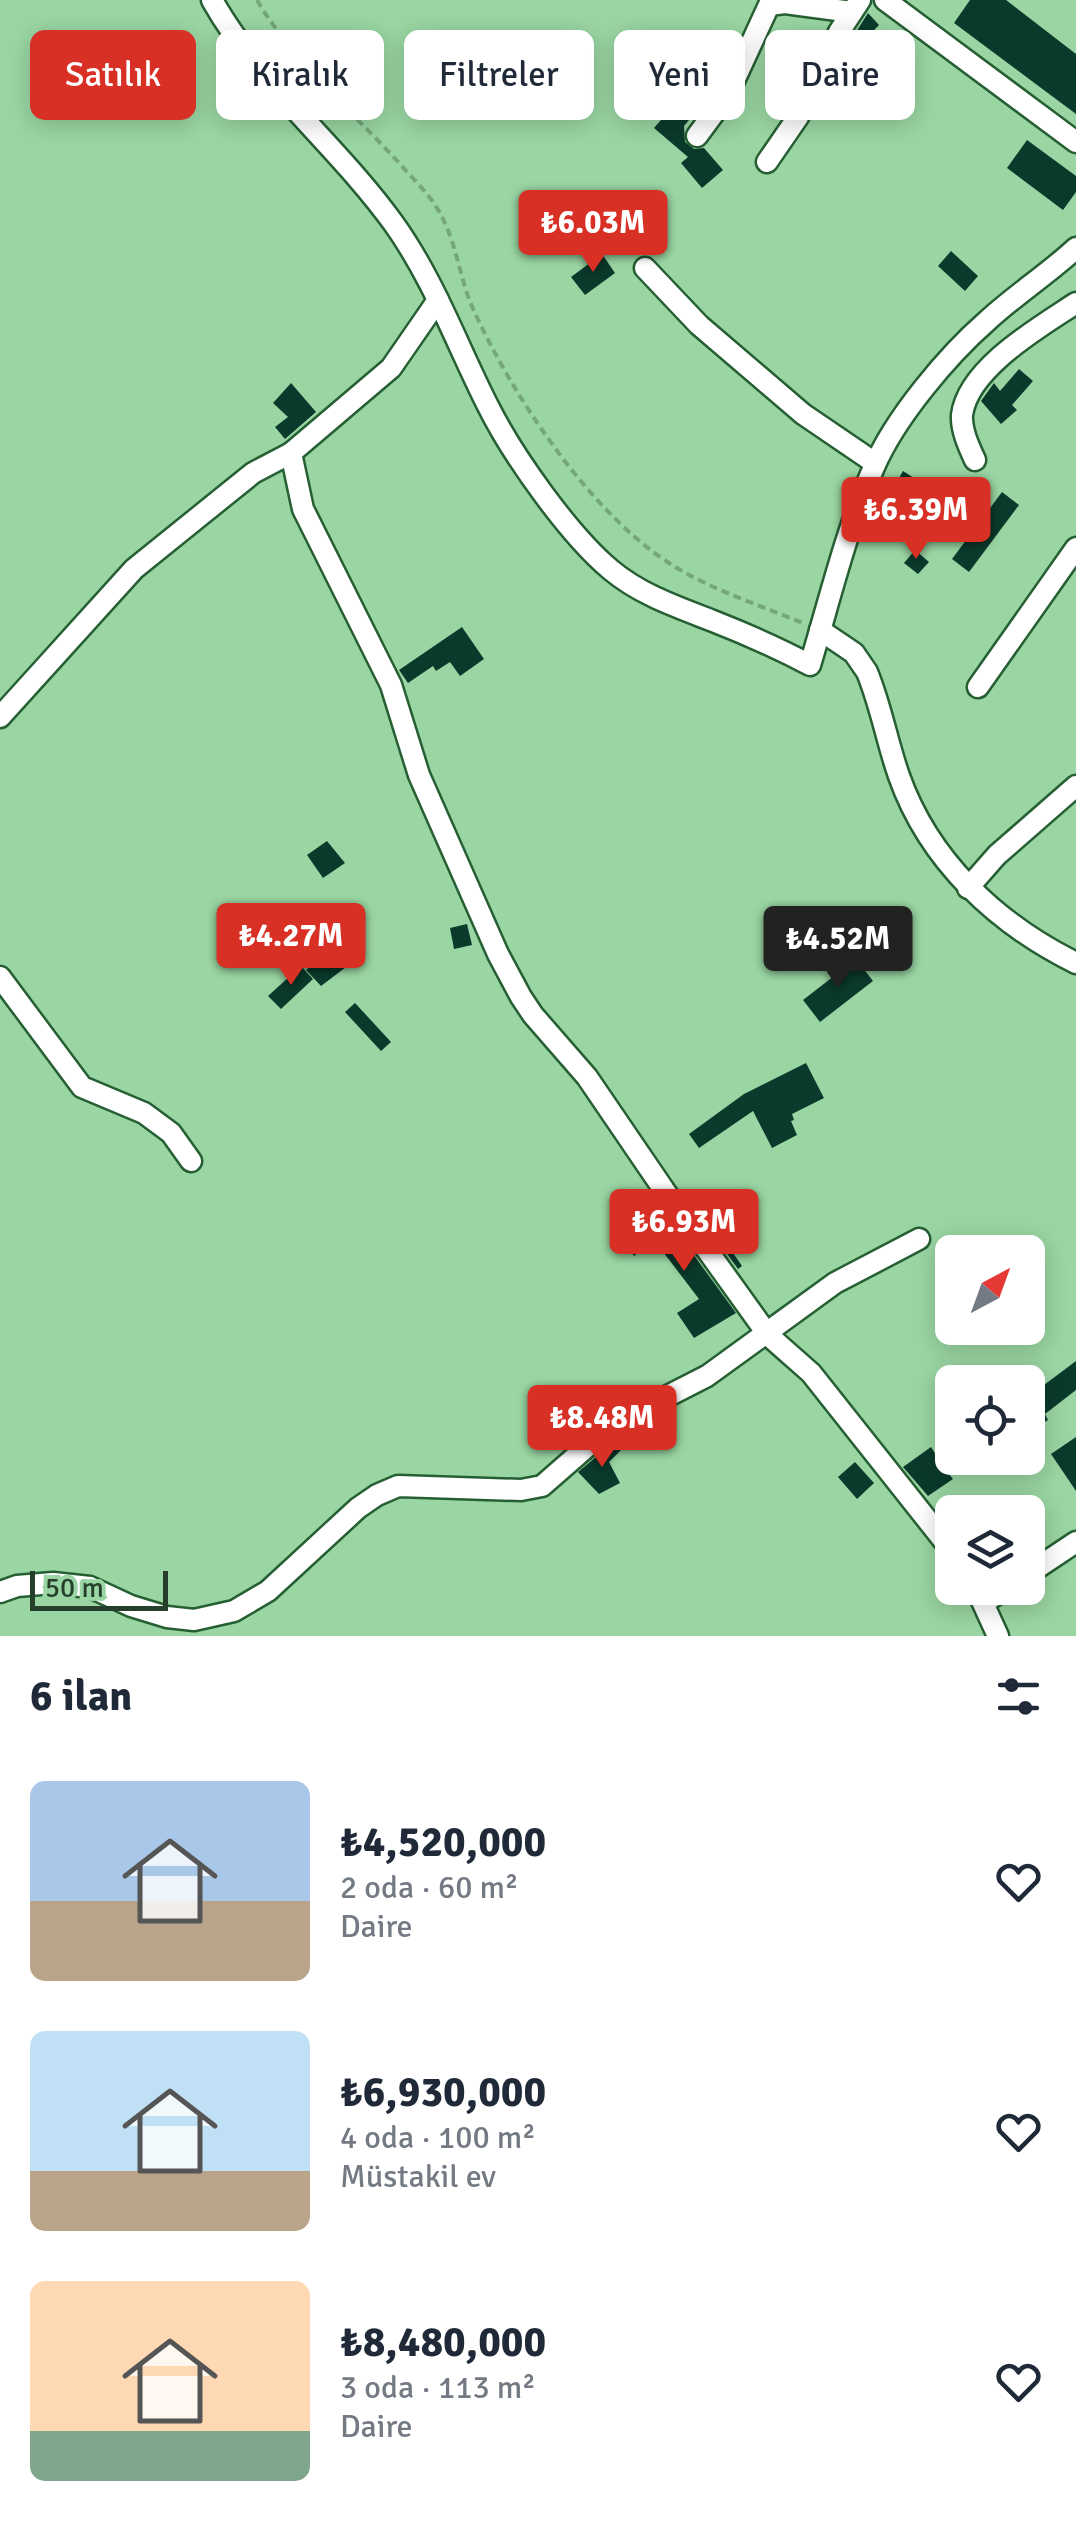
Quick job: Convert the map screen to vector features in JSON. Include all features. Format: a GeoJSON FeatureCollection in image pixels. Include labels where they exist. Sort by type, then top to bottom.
{"type":"FeatureCollection","features":[{"type":"Feature","properties":{"kind":"street"},"geometry":{"type":"LineString","coordinates":[[212,0],[264,77],[322,138],[396,227],[438,300],[490,410],[538,484],[580,538],[611,570],[656,600],[771,644],[810,664],[875,463],[915,402],[986,322],[1076,248]]}},
{"type":"Feature","properties":{"kind":"street"},"geometry":{"type":"LineString","coordinates":[[885,0],[1076,142]]}},
{"type":"Feature","properties":{"kind":"street"},"geometry":{"type":"LineString","coordinates":[[697,136],[728,94],[769,5],[785,2],[856,6],[839,32],[798,117],[767,162]]}},
{"type":"Feature","properties":{"kind":"street"},"geometry":{"type":"LineString","coordinates":[[645,268],[698,325],[835,438],[875,463]]}},
{"type":"Feature","properties":{"kind":"street"},"geometry":{"type":"LineString","coordinates":[[0,717],[134,569],[253,473],[290,453],[391,368],[438,300]]}},
{"type":"Feature","properties":{"kind":"street"},"geometry":{"type":"LineString","coordinates":[[975,460],[962,417],[971,389],[1008,352],[1076,303]]}},
{"type":"Feature","properties":{"kind":"street"},"geometry":{"type":"LineString","coordinates":[[290,453],[303,509],[391,684],[419,775],[498,954],[533,1016],[587,1077],[674,1206],[768,1334],[811,1373],[935,1530]]}},
{"type":"Feature","properties":{"kind":"street"},"geometry":{"type":"LineString","coordinates":[[978,688],[1076,548]]}},
{"type":"Feature","properties":{"kind":"street"},"geometry":{"type":"LineString","coordinates":[[820,630],[854,653],[867,672],[914,812],[932,844],[968,888],[1047,948],[1076,964]]}},
{"type":"Feature","properties":{"kind":"street"},"geometry":{"type":"LineString","coordinates":[[968,888],[997,855],[1076,786]]}},
{"type":"Feature","properties":{"kind":"street"},"geometry":{"type":"LineString","coordinates":[[0,977],[82,1086],[144,1113],[171,1132],[191,1161]]}},
{"type":"Feature","properties":{"kind":"street"},"geometry":{"type":"LineString","coordinates":[[0,1592],[17,1586],[52,1583],[90,1587],[167,1617],[194,1620],[234,1612],[268,1592],[377,1494],[398,1486],[521,1490],[542,1486],[612,1424],[707,1376],[835,1282],[919,1239]]}},
{"type":"Feature","properties":{"kind":"street"},"geometry":{"type":"LineString","coordinates":[[1045,1563],[1076,1542]]}},
{"type":"Feature","properties":{"kind":"street"},"geometry":{"type":"LineString","coordinates":[[984,1605],[998,1636]]}},
{"type":"Feature","properties":{"kind":"path"},"geometry":{"type":"LineString","coordinates":[[257,0],[305,65],[432,200],[451,236],[474,313],[536,423],[577,476],[670,564],[704,583],[820,630]]}},
{"type":"Feature","properties":{"kind":"building"},"geometry":{"type":"Polygon","coordinates":[[[970,0],[1006,0],[1076,54],[1076,114],[954,23],[970,0]]]}},
{"type":"Feature","properties":{"kind":"building"},"geometry":{"type":"Polygon","coordinates":[[[868,13],[879,25],[874,30],[857,30],[868,13]]]}},
{"type":"Feature","properties":{"kind":"building"},"geometry":{"type":"Polygon","coordinates":[[[661,120],[689,120],[684,126],[685,142],[694,149],[704,148],[723,170],[702,188],[681,163],[688,157],[654,128],[661,120]]]}},
{"type":"Feature","properties":{"kind":"building"},"geometry":{"type":"Polygon","coordinates":[[[1027,140],[1076,176],[1076,192],[1063,210],[1007,168],[1027,140]]]}},
{"type":"Feature","properties":{"kind":"building"},"geometry":{"type":"Polygon","coordinates":[[[951,251],[978,276],[965,291],[938,266],[951,251]]]}},
{"type":"Feature","properties":{"kind":"building"},"geometry":{"type":"Polygon","coordinates":[[[602,254],[615,273],[585,295],[571,277],[602,254]]]}},
{"type":"Feature","properties":{"kind":"building"},"geometry":{"type":"Polygon","coordinates":[[[1019,369],[1033,381],[1012,405],[1017,410],[1001,424],[981,401],[994,383],[1000,391],[1019,369]]]}},
{"type":"Feature","properties":{"kind":"building"},"geometry":{"type":"Polygon","coordinates":[[[291,383],[316,412],[285,439],[275,427],[288,417],[273,403],[291,383]]]}},
{"type":"Feature","properties":{"kind":"building"},"geometry":{"type":"Polygon","coordinates":[[[903,471],[942,496],[930,516],[891,492],[903,471]]]}},
{"type":"Feature","properties":{"kind":"building"},"geometry":{"type":"Polygon","coordinates":[[[1002,492],[1019,505],[969,572],[952,559],[1002,492]]]}},
{"type":"Feature","properties":{"kind":"building"},"geometry":{"type":"Polygon","coordinates":[[[915,550],[929,562],[918,574],[904,563],[915,550]]]}},
{"type":"Feature","properties":{"kind":"building"},"geometry":{"type":"Polygon","coordinates":[[[462,627],[484,659],[460,676],[450,662],[436,671],[433,666],[408,683],[399,670],[462,627]]]}},
{"type":"Feature","properties":{"kind":"building"},"geometry":{"type":"Polygon","coordinates":[[[327,841],[345,863],[323,878],[307,855],[327,841]]]}},
{"type":"Feature","properties":{"kind":"building"},"geometry":{"type":"Polygon","coordinates":[[[467,924],[472,945],[454,949],[450,928],[467,924]]]}},
{"type":"Feature","properties":{"kind":"building"},"geometry":{"type":"Polygon","coordinates":[[[340,943],[354,961],[321,986],[306,970],[340,943]]]}},
{"type":"Feature","properties":{"kind":"building"},"geometry":{"type":"Polygon","coordinates":[[[856,959],[873,981],[820,1022],[803,1000],[856,959]]]}},
{"type":"Feature","properties":{"kind":"building"},"geometry":{"type":"Polygon","coordinates":[[[301,966],[313,979],[281,1009],[268,996],[301,966]]]}},
{"type":"Feature","properties":{"kind":"building"},"geometry":{"type":"Polygon","coordinates":[[[355,1003],[391,1042],[381,1051],[345,1012],[355,1003]]]}},
{"type":"Feature","properties":{"kind":"building"},"geometry":{"type":"Polygon","coordinates":[[[806,1063],[824,1098],[792,1114],[797,1135],[772,1148],[753,1111],[699,1148],[689,1134],[744,1094],[806,1063]]]}},
{"type":"Feature","properties":{"kind":"building"},"geometry":{"type":"Polygon","coordinates":[[[697,1201],[742,1266],[738,1269],[692,1205],[697,1201]]]}},
{"type":"Feature","properties":{"kind":"building"},"geometry":{"type":"Polygon","coordinates":[[[661,1210],[736,1313],[694,1338],[677,1313],[699,1299],[654,1240],[634,1256],[622,1239],[661,1210]]]}},
{"type":"Feature","properties":{"kind":"building"},"geometry":{"type":"Polygon","coordinates":[[[1076,1361],[1076,1390],[1045,1414],[1045,1384],[1076,1361]]]}},
{"type":"Feature","properties":{"kind":"building"},"geometry":{"type":"Polygon","coordinates":[[[1076,1437],[1076,1491],[1051,1454],[1076,1437]]]}},
{"type":"Feature","properties":{"kind":"building"},"geometry":{"type":"Polygon","coordinates":[[[615,1441],[624,1447],[609,1462],[620,1483],[599,1494],[578,1472],[615,1441]]]}},
{"type":"Feature","properties":{"kind":"building"},"geometry":{"type":"Polygon","coordinates":[[[931,1447],[935,1453],[935,1475],[950,1475],[953,1479],[928,1496],[903,1467],[931,1447]]]}},
{"type":"Feature","properties":{"kind":"building"},"geometry":{"type":"Polygon","coordinates":[[[855,1462],[874,1483],[857,1499],[838,1477],[855,1462]]]}}]}
